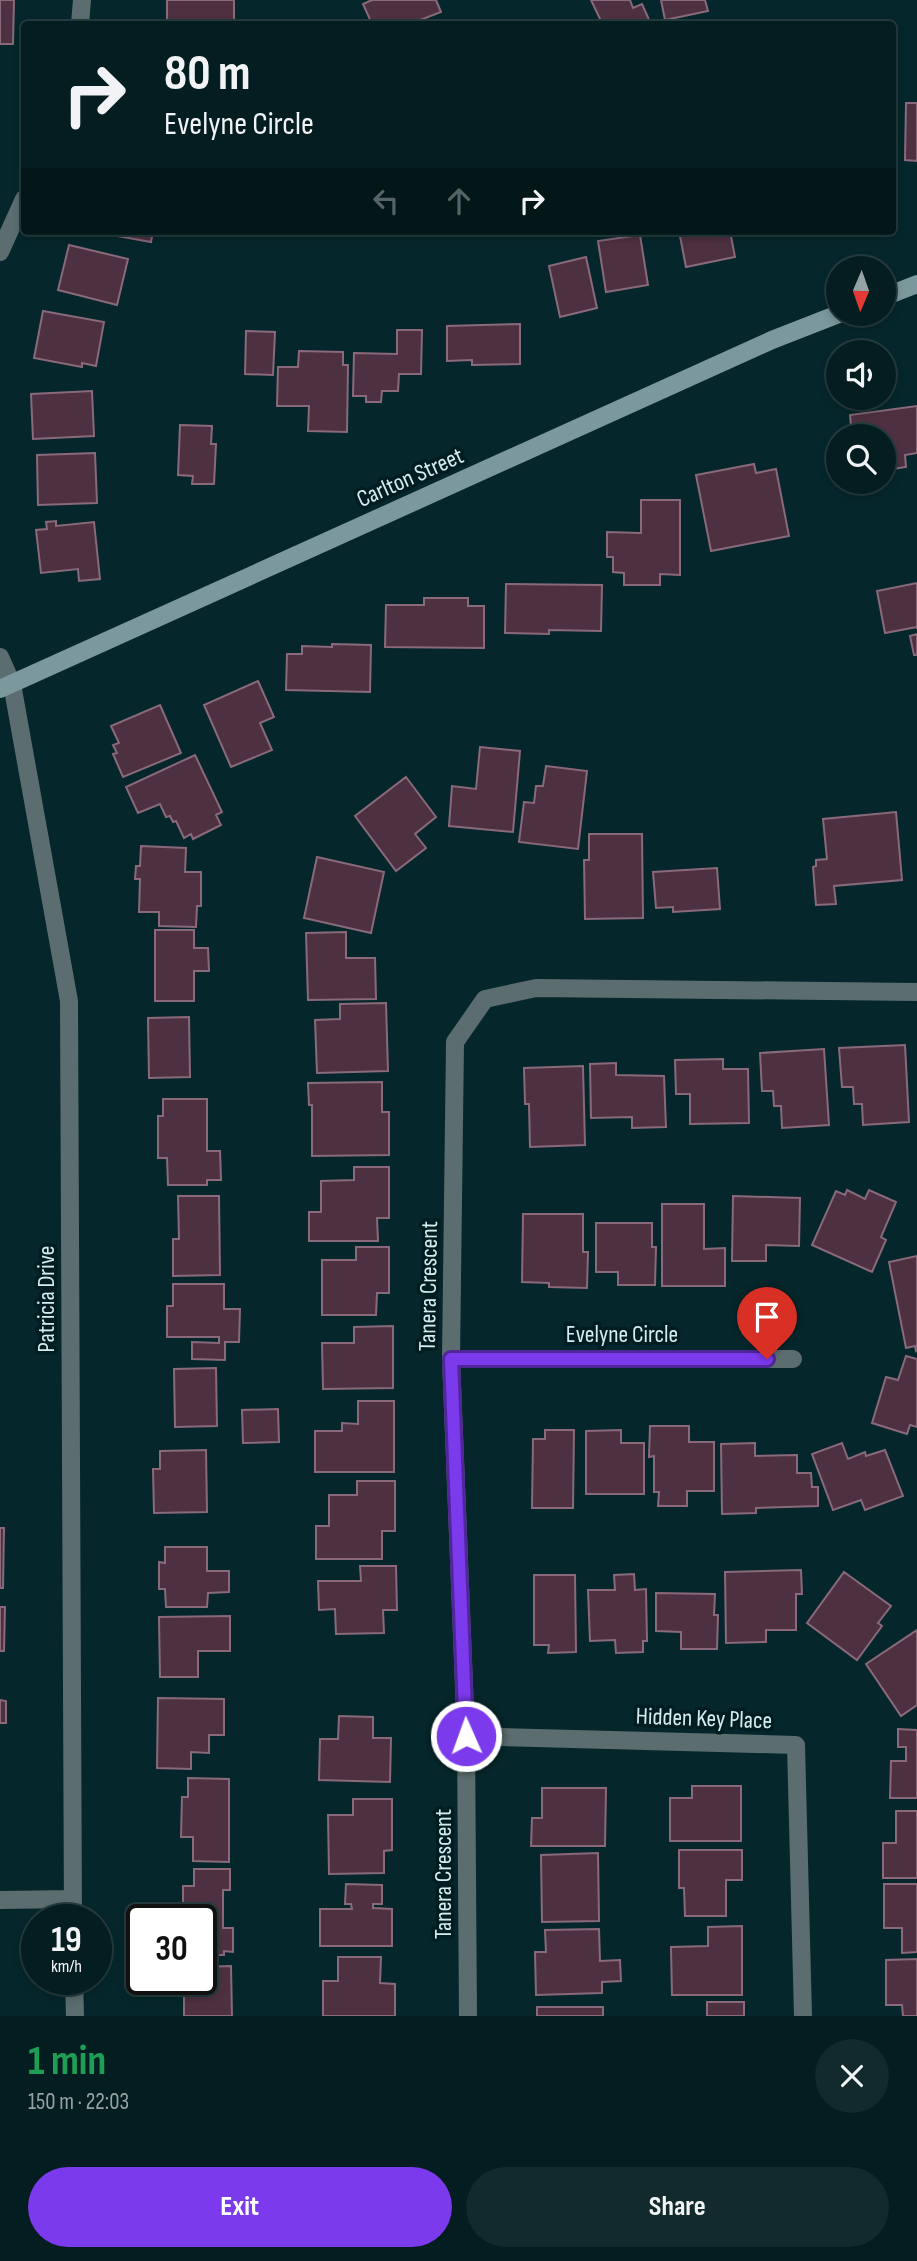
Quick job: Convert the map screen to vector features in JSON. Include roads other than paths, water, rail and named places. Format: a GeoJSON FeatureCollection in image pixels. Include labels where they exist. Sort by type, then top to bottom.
{"type":"FeatureCollection","features":[{"type":"Feature","properties":{"kind":"main road"},"geometry":{"type":"LineString","coordinates":[[896,292],[917,284]]}},
{"type":"Feature","properties":{"kind":"main road","name":"Carlton Street"},"geometry":{"type":"LineString","coordinates":[[6,687],[772,340],[826,319]]}},
{"type":"Feature","properties":{"kind":"street"},"geometry":{"type":"LineString","coordinates":[[80,21],[82,0]]}},
{"type":"Feature","properties":{"kind":"street"},"geometry":{"type":"LineString","coordinates":[[0,252],[21,206]]}},
{"type":"Feature","properties":{"kind":"street","name":"Patricia Drive"},"geometry":{"type":"LineString","coordinates":[[0,657],[69,1001],[72,1904]]}},
{"type":"Feature","properties":{"kind":"street","name":"Tanera Crescent"},"geometry":{"type":"LineString","coordinates":[[468,2016],[466,1736],[451,1359],[456,1042],[485,999],[536,988],[917,992]]}},
{"type":"Feature","properties":{"kind":"street","name":"Evelyne Circle"},"geometry":{"type":"LineString","coordinates":[[451,1359],[793,1359]]}},
{"type":"Feature","properties":{"kind":"street","name":"Hidden Key Place"},"geometry":{"type":"LineString","coordinates":[[466,1736],[796,1745],[803,2016]]}},
{"type":"Feature","properties":{"kind":"street"},"geometry":{"type":"LineString","coordinates":[[0,1900],[72,1899]]}},
{"type":"Feature","properties":{"kind":"street"},"geometry":{"type":"LineString","coordinates":[[74,1995],[75,2016]]}}]}
